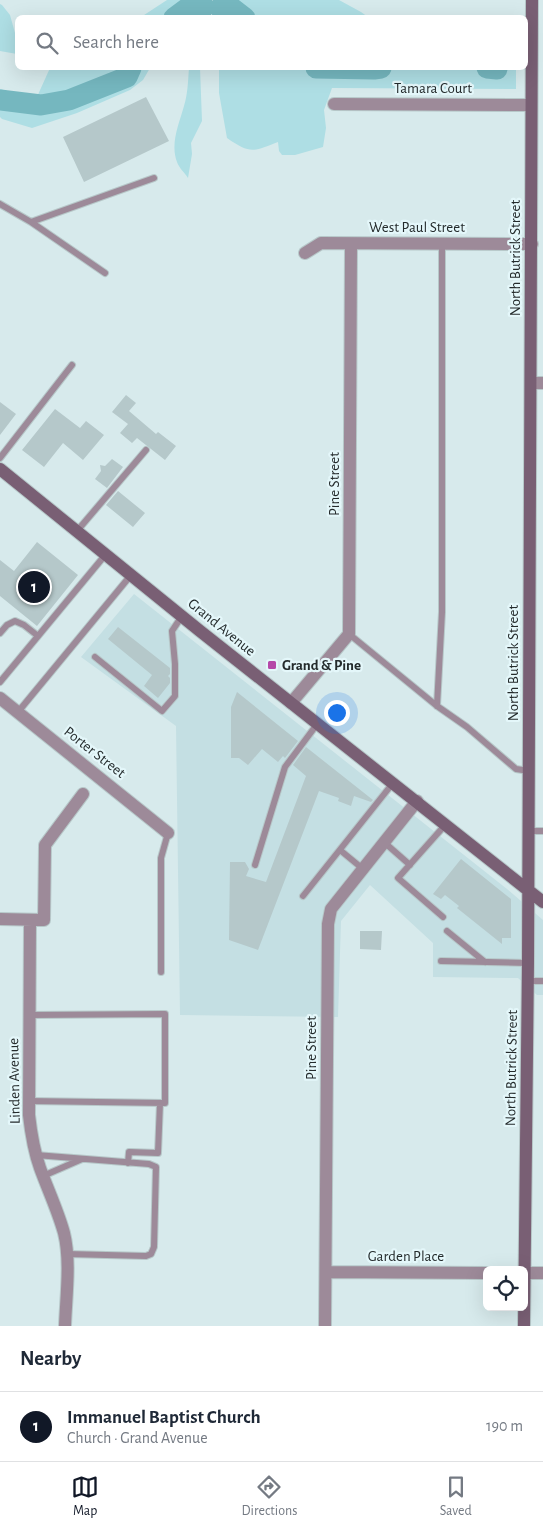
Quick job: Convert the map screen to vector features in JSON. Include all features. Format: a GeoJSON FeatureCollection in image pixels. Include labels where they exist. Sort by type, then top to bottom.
{"type":"FeatureCollection","features":[{"type":"Feature","properties":{"kind":"street","name":"North Butrick Street"},"geometry":{"type":"LineString","coordinates":[[525,1266],[529,771],[537,383],[532,244],[532,0]]}},
{"type":"Feature","properties":{"kind":"street","name":"Tamara Court"},"geometry":{"type":"LineString","coordinates":[[334,104],[531,105]]}},
{"type":"Feature","properties":{"kind":"street","name":"West Paul Street"},"geometry":{"type":"LineString","coordinates":[[305,253],[321,243],[532,244]]}},
{"type":"Feature","properties":{"kind":"street","name":"Pine Street"},"geometry":{"type":"LineString","coordinates":[[349,634],[351,244]]}},
{"type":"Feature","properties":{"kind":"street","name":"Grand Avenue"},"geometry":{"type":"LineString","coordinates":[[0,468],[182,616],[543,902]]}},
{"type":"Feature","properties":{"kind":"street"},"geometry":{"type":"LineString","coordinates":[[291,703],[349,634]]}},
{"type":"Feature","properties":{"kind":"street","name":"Porter Street"},"geometry":{"type":"LineString","coordinates":[[0,698],[168,833]]}},
{"type":"Feature","properties":{"kind":"street"},"geometry":{"type":"LineString","coordinates":[[0,919],[44,920],[45,845],[83,794]]}},
{"type":"Feature","properties":{"kind":"street","name":"Pine Street"},"geometry":{"type":"LineString","coordinates":[[325,1326],[328,924],[331,909],[417,802]]}},
{"type":"Feature","properties":{"kind":"street","name":"Linden Avenue"},"geometry":{"type":"LineString","coordinates":[[30,920],[29,1101],[31,1137],[65,1235],[67,1254],[65,1326]]}},
{"type":"Feature","properties":{"kind":"street","name":"Garden Place"},"geometry":{"type":"LineString","coordinates":[[326,1272],[483,1273]]}},
{"type":"Feature","properties":{"kind":"street"},"geometry":{"type":"LineString","coordinates":[[528,1273],[543,1273]]}},
{"type":"Feature","properties":{"kind":"street","name":"North Butrick Street"},"geometry":{"type":"LineString","coordinates":[[524,1311],[524,1326]]}},
{"type":"Feature","properties":{"kind":"lane"},"geometry":{"type":"LineString","coordinates":[[30,222],[154,178]]}},
{"type":"Feature","properties":{"kind":"lane"},"geometry":{"type":"LineString","coordinates":[[0,204],[105,273]]}},
{"type":"Feature","properties":{"kind":"lane"},"geometry":{"type":"LineString","coordinates":[[437,706],[442,612],[442,244]]}},
{"type":"Feature","properties":{"kind":"lane"},"geometry":{"type":"LineString","coordinates":[[0,458],[72,366]]}},
{"type":"Feature","properties":{"kind":"lane"},"geometry":{"type":"LineString","coordinates":[[77,531],[146,450]]}},
{"type":"Feature","properties":{"kind":"lane"},"geometry":{"type":"LineString","coordinates":[[0,682],[106,554]]}},
{"type":"Feature","properties":{"kind":"lane"},"geometry":{"type":"LineString","coordinates":[[18,712],[131,575]]}},
{"type":"Feature","properties":{"kind":"lane"},"geometry":{"type":"LineString","coordinates":[[95,657],[162,711],[174,696],[175,664],[172,631],[182,616]]}},
{"type":"Feature","properties":{"kind":"lane"},"geometry":{"type":"LineString","coordinates":[[0,633],[10,622],[15,621],[24,625],[38,636]]}},
{"type":"Feature","properties":{"kind":"lane"},"geometry":{"type":"LineString","coordinates":[[349,634],[437,706],[467,727],[516,769],[529,771]]}},
{"type":"Feature","properties":{"kind":"lane"},"geometry":{"type":"LineString","coordinates":[[255,866],[286,767],[318,723]]}},
{"type":"Feature","properties":{"kind":"lane"},"geometry":{"type":"LineString","coordinates":[[304,896],[393,783]]}},
{"type":"Feature","properties":{"kind":"lane"},"geometry":{"type":"LineString","coordinates":[[443,917],[398,878],[446,824]]}},
{"type":"Feature","properties":{"kind":"lane"},"geometry":{"type":"LineString","coordinates":[[529,831],[543,831]]}},
{"type":"Feature","properties":{"kind":"lane"},"geometry":{"type":"LineString","coordinates":[[161,972],[161,858],[168,833]]}},
{"type":"Feature","properties":{"kind":"lane"},"geometry":{"type":"LineString","coordinates":[[384,843],[410,865]]}},
{"type":"Feature","properties":{"kind":"lane"},"geometry":{"type":"LineString","coordinates":[[340,850],[364,869]]}},
{"type":"Feature","properties":{"kind":"lane"},"geometry":{"type":"LineString","coordinates":[[447,931],[485,962]]}},
{"type":"Feature","properties":{"kind":"lane"},"geometry":{"type":"LineString","coordinates":[[441,961],[528,963]]}},
{"type":"Feature","properties":{"kind":"lane"},"geometry":{"type":"LineString","coordinates":[[528,981],[543,981]]}},
{"type":"Feature","properties":{"kind":"lane"},"geometry":{"type":"LineString","coordinates":[[29,1101],[165,1103],[165,1014],[30,1015]]}},
{"type":"Feature","properties":{"kind":"lane"},"geometry":{"type":"LineString","coordinates":[[128,1162],[129,1152],[158,1153],[160,1103]]}},
{"type":"Feature","properties":{"kind":"lane"},"geometry":{"type":"LineString","coordinates":[[36,1155],[149,1164],[156,1167],[154,1251],[151,1254],[146,1256],[67,1254]]}},
{"type":"Feature","properties":{"kind":"lane"},"geometry":{"type":"LineString","coordinates":[[43,1176],[84,1159]]}},
{"type":"Feature","properties":{"kind":"shaded area"},"geometry":{"type":"Polygon","coordinates":[[[167,0],[203,0],[202,15],[144,15],[167,0]]]}},
{"type":"Feature","properties":{"kind":"shaded area"},"geometry":{"type":"Polygon","coordinates":[[[218,0],[339,0],[365,15],[219,15],[218,0]]]}},
{"type":"Feature","properties":{"kind":"shaded area"},"geometry":{"type":"Polygon","coordinates":[[[0,4],[10,15],[15,33],[15,54],[0,51],[0,4]]]}},
{"type":"Feature","properties":{"kind":"shaded area"},"geometry":{"type":"Polygon","coordinates":[[[49,70],[149,70],[143,80],[130,90],[77,113],[32,128],[0,117],[0,89],[36,99],[49,70]]]}},
{"type":"Feature","properties":{"kind":"shaded area"},"geometry":{"type":"Polygon","coordinates":[[[189,70],[200,70],[202,121],[191,143],[192,154],[188,178],[178,164],[174,148],[188,87],[189,70]]]}},
{"type":"Feature","properties":{"kind":"shaded area"},"geometry":{"type":"Polygon","coordinates":[[[219,70],[516,70],[516,89],[332,88],[324,110],[326,128],[323,147],[295,155],[282,155],[279,151],[278,142],[252,150],[241,147],[227,138],[219,93],[219,70]]]}},
{"type":"Feature","properties":{"kind":"shaded area"},"geometry":{"type":"Polygon","coordinates":[[[134,594],[507,889],[543,920],[543,995],[537,995],[518,978],[433,977],[433,943],[370,885],[341,921],[338,1017],[180,1015],[176,726],[81,657],[134,594]]]}},
{"type":"Feature","properties":{"kind":"building"},"geometry":{"type":"Polygon","coordinates":[[[146,97],[169,141],[84,182],[63,137],[146,97]]]}},
{"type":"Feature","properties":{"kind":"building"},"geometry":{"type":"Polygon","coordinates":[[[126,395],[136,403],[129,411],[156,434],[158,432],[176,446],[165,460],[137,438],[132,443],[120,433],[128,424],[112,412],[126,395]]]}},
{"type":"Feature","properties":{"kind":"building"},"geometry":{"type":"Polygon","coordinates":[[[0,402],[16,414],[0,435],[0,402]]]}},
{"type":"Feature","properties":{"kind":"building"},"geometry":{"type":"Polygon","coordinates":[[[55,409],[80,428],[86,421],[104,435],[83,460],[63,443],[44,467],[22,450],[55,409]]]}},
{"type":"Feature","properties":{"kind":"building"},"geometry":{"type":"Polygon","coordinates":[[[112,459],[123,467],[107,488],[95,479],[101,471],[100,465],[105,466],[112,459]]]}},
{"type":"Feature","properties":{"kind":"building"},"geometry":{"type":"Polygon","coordinates":[[[118,491],[145,513],[133,527],[106,505],[118,491]]]}},
{"type":"Feature","properties":{"kind":"building"},"geometry":{"type":"Polygon","coordinates":[[[37,542],[78,575],[37,626],[0,596],[0,560],[14,571],[37,542]]]}},
{"type":"Feature","properties":{"kind":"building"},"geometry":{"type":"Polygon","coordinates":[[[118,627],[170,668],[168,676],[170,683],[158,698],[144,686],[152,675],[108,639],[118,627]]]}},
{"type":"Feature","properties":{"kind":"building"},"geometry":{"type":"Polygon","coordinates":[[[237,692],[298,741],[285,758],[283,756],[278,762],[262,749],[248,765],[239,758],[231,758],[231,707],[237,692]]]}},
{"type":"Feature","properties":{"kind":"building"},"geometry":{"type":"Polygon","coordinates":[[[306,747],[373,800],[371,802],[354,796],[351,806],[338,801],[339,798],[319,791],[258,950],[229,940],[230,862],[245,862],[249,869],[246,876],[266,882],[306,776],[293,765],[306,747]]]}},
{"type":"Feature","properties":{"kind":"building"},"geometry":{"type":"Polygon","coordinates":[[[461,859],[511,899],[511,938],[502,938],[502,944],[457,908],[459,906],[445,895],[441,899],[433,894],[461,859]]]}},
{"type":"Feature","properties":{"kind":"building"},"geometry":{"type":"Polygon","coordinates":[[[360,931],[382,931],[381,950],[360,949],[360,931]]]}},
{"type":"Feature","properties":{"kind":"waterway"},"geometry":{"type":"LineString","coordinates":[[178,15],[190,6],[204,7]]}},
{"type":"Feature","properties":{"kind":"waterway"},"geometry":{"type":"LineString","coordinates":[[220,8],[232,8],[241,15]]}},
{"type":"Feature","properties":{"kind":"waterway"},"geometry":{"type":"LineString","coordinates":[[0,100],[41,105],[69,100],[127,77],[130,70]]}},
{"type":"Feature","properties":{"kind":"place","name":"Immanuel Baptist Church"},"geometry":{"type":"Point","coordinates":[34,587]}},
{"type":"Feature","properties":{"kind":"place","name":"Grand & Pine"},"geometry":{"type":"Point","coordinates":[272,665]}}]}
